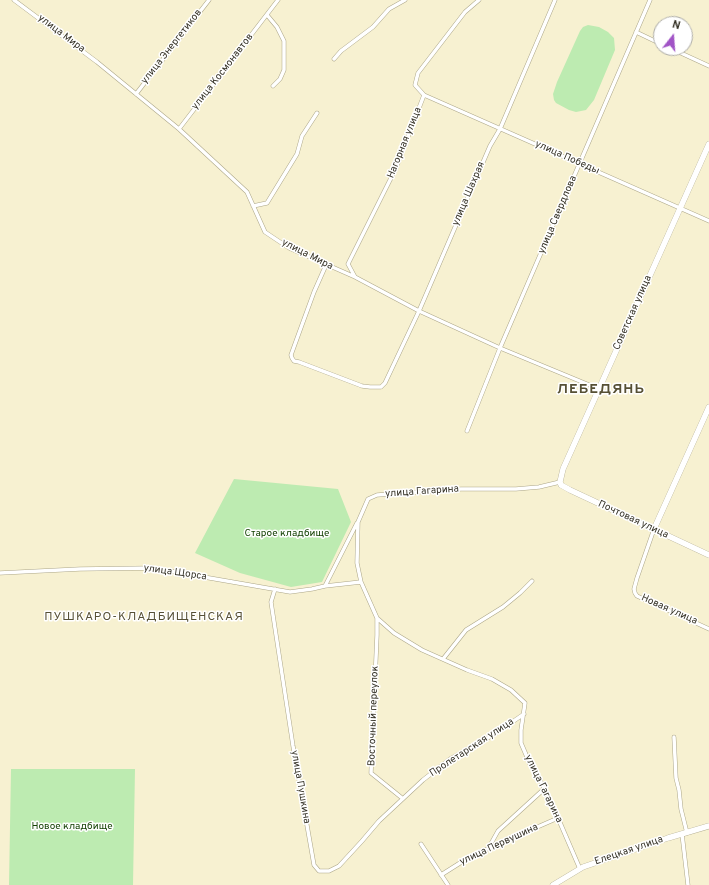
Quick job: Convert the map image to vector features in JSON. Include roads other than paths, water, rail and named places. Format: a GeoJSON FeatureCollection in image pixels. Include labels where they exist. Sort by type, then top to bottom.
{"type":"FeatureCollection","features":[{"type":"Feature","properties":{"kind":"main road","name":"Советская улица"},"geometry":{"type":"LineString","coordinates":[[560,482],[560,475],[709,144]]}},
{"type":"Feature","properties":{"kind":"main road"},"geometry":{"type":"LineString","coordinates":[[654,529],[709,407]]}},
{"type":"Feature","properties":{"kind":"main road","name":"Почтовая улица"},"geometry":{"type":"LineString","coordinates":[[560,482],[561,485],[570,490],[709,554]]}},
{"type":"Feature","properties":{"kind":"main road","name":"Елецкая улица"},"geometry":{"type":"LineString","coordinates":[[553,885],[580,869],[684,833],[709,826]]}},
{"type":"Feature","properties":{"kind":"street","name":"улица Мира"},"geometry":{"type":"LineString","coordinates":[[14,0],[51,26],[179,129],[247,192],[265,232],[289,248],[355,277],[419,311],[500,348],[599,389]]}},
{"type":"Feature","properties":{"kind":"street","name":"улица Энергетиков"},"geometry":{"type":"LineString","coordinates":[[136,94],[209,0]]}},
{"type":"Feature","properties":{"kind":"street","name":"улица Космонавтов"},"geometry":{"type":"LineString","coordinates":[[179,129],[278,0]]}},
{"type":"Feature","properties":{"kind":"street"},"geometry":{"type":"LineString","coordinates":[[334,59],[341,51],[373,28],[389,9],[405,0]]}},
{"type":"Feature","properties":{"kind":"street","name":"Нагорная улица"},"geometry":{"type":"LineString","coordinates":[[355,277],[348,264],[396,168],[424,95],[415,85],[418,73],[465,12],[479,0]]}},
{"type":"Feature","properties":{"kind":"street","name":"улица Шахрая"},"geometry":{"type":"LineString","coordinates":[[326,264],[305,314],[291,355],[292,358],[298,362],[362,386],[370,388],[381,387],[385,383],[419,311],[490,146],[500,129],[555,0]]}},
{"type":"Feature","properties":{"kind":"street","name":"улица Свердлова"},"geometry":{"type":"LineString","coordinates":[[467,431],[500,348],[650,0]]}},
{"type":"Feature","properties":{"kind":"street"},"geometry":{"type":"LineString","coordinates":[[267,15],[278,27],[284,41],[284,70],[280,78],[273,86]]}},
{"type":"Feature","properties":{"kind":"street"},"geometry":{"type":"LineString","coordinates":[[636,32],[653,40]]}},
{"type":"Feature","properties":{"kind":"street"},"geometry":{"type":"LineString","coordinates":[[687,56],[709,66]]}},
{"type":"Feature","properties":{"kind":"street","name":"улица Победы"},"geometry":{"type":"LineString","coordinates":[[424,95],[681,207],[709,221]]}},
{"type":"Feature","properties":{"kind":"street"},"geometry":{"type":"LineString","coordinates":[[254,206],[267,203],[297,154],[302,136],[317,113]]}},
{"type":"Feature","properties":{"kind":"street","name":"улица Гагарина"},"geometry":{"type":"LineString","coordinates":[[560,482],[539,487],[516,489],[461,489],[377,495],[368,499],[358,522],[357,563],[361,582],[377,618],[394,633],[422,650],[492,679],[511,690],[525,703],[521,730],[521,743],[530,764],[558,818],[580,869]]}},
{"type":"Feature","properties":{"kind":"street"},"geometry":{"type":"LineString","coordinates":[[325,586],[358,522]]}},
{"type":"Feature","properties":{"kind":"street","name":"Новая улица"},"geometry":{"type":"LineString","coordinates":[[654,529],[634,589],[635,593],[638,596],[709,628]]}},
{"type":"Feature","properties":{"kind":"street","name":"улица Щорса"},"geometry":{"type":"LineString","coordinates":[[0,573],[80,569],[152,568],[290,592],[361,582]]}},
{"type":"Feature","properties":{"kind":"street"},"geometry":{"type":"LineString","coordinates":[[443,659],[466,630],[503,607],[532,581]]}},
{"type":"Feature","properties":{"kind":"street","name":"улица Пушкина"},"geometry":{"type":"LineString","coordinates":[[275,589],[272,602],[293,746],[314,866],[319,871],[329,871],[339,866],[378,821],[402,798]]}},
{"type":"Feature","properties":{"kind":"street","name":"Восточный переулок"},"geometry":{"type":"LineString","coordinates":[[377,618],[372,773],[402,798]]}},
{"type":"Feature","properties":{"kind":"street","name":"Пролетарская улица"},"geometry":{"type":"LineString","coordinates":[[402,798],[450,759],[493,736],[524,714]]}},
{"type":"Feature","properties":{"kind":"street"},"geometry":{"type":"LineString","coordinates":[[674,737],[675,770],[684,833],[688,885]]}},
{"type":"Feature","properties":{"kind":"street"},"geometry":{"type":"LineString","coordinates":[[488,849],[498,831],[544,789]]}},
{"type":"Feature","properties":{"kind":"street","name":"улица Первушина"},"geometry":{"type":"LineString","coordinates":[[441,874],[471,856],[558,818]]}},
{"type":"Feature","properties":{"kind":"street"},"geometry":{"type":"LineString","coordinates":[[421,844],[448,885]]}},
{"type":"Feature","properties":{"kind":"district","name":"ЛЕБЕДЯНЬ"},"geometry":{"type":"Point","coordinates":[601,390]}},
{"type":"Feature","properties":{"kind":"district","name":"ПУШКАРО-КЛАДБИЩЕНСКАЯ"},"geometry":{"type":"Point","coordinates":[144,618]}},
{"type":"Feature","properties":{"kind":"park label","name":"Старое кладбище"},"geometry":{"type":"Point","coordinates":[287,534]}},
{"type":"Feature","properties":{"kind":"park label","name":"Новое кладбище"},"geometry":{"type":"Point","coordinates":[72,827]}}]}
